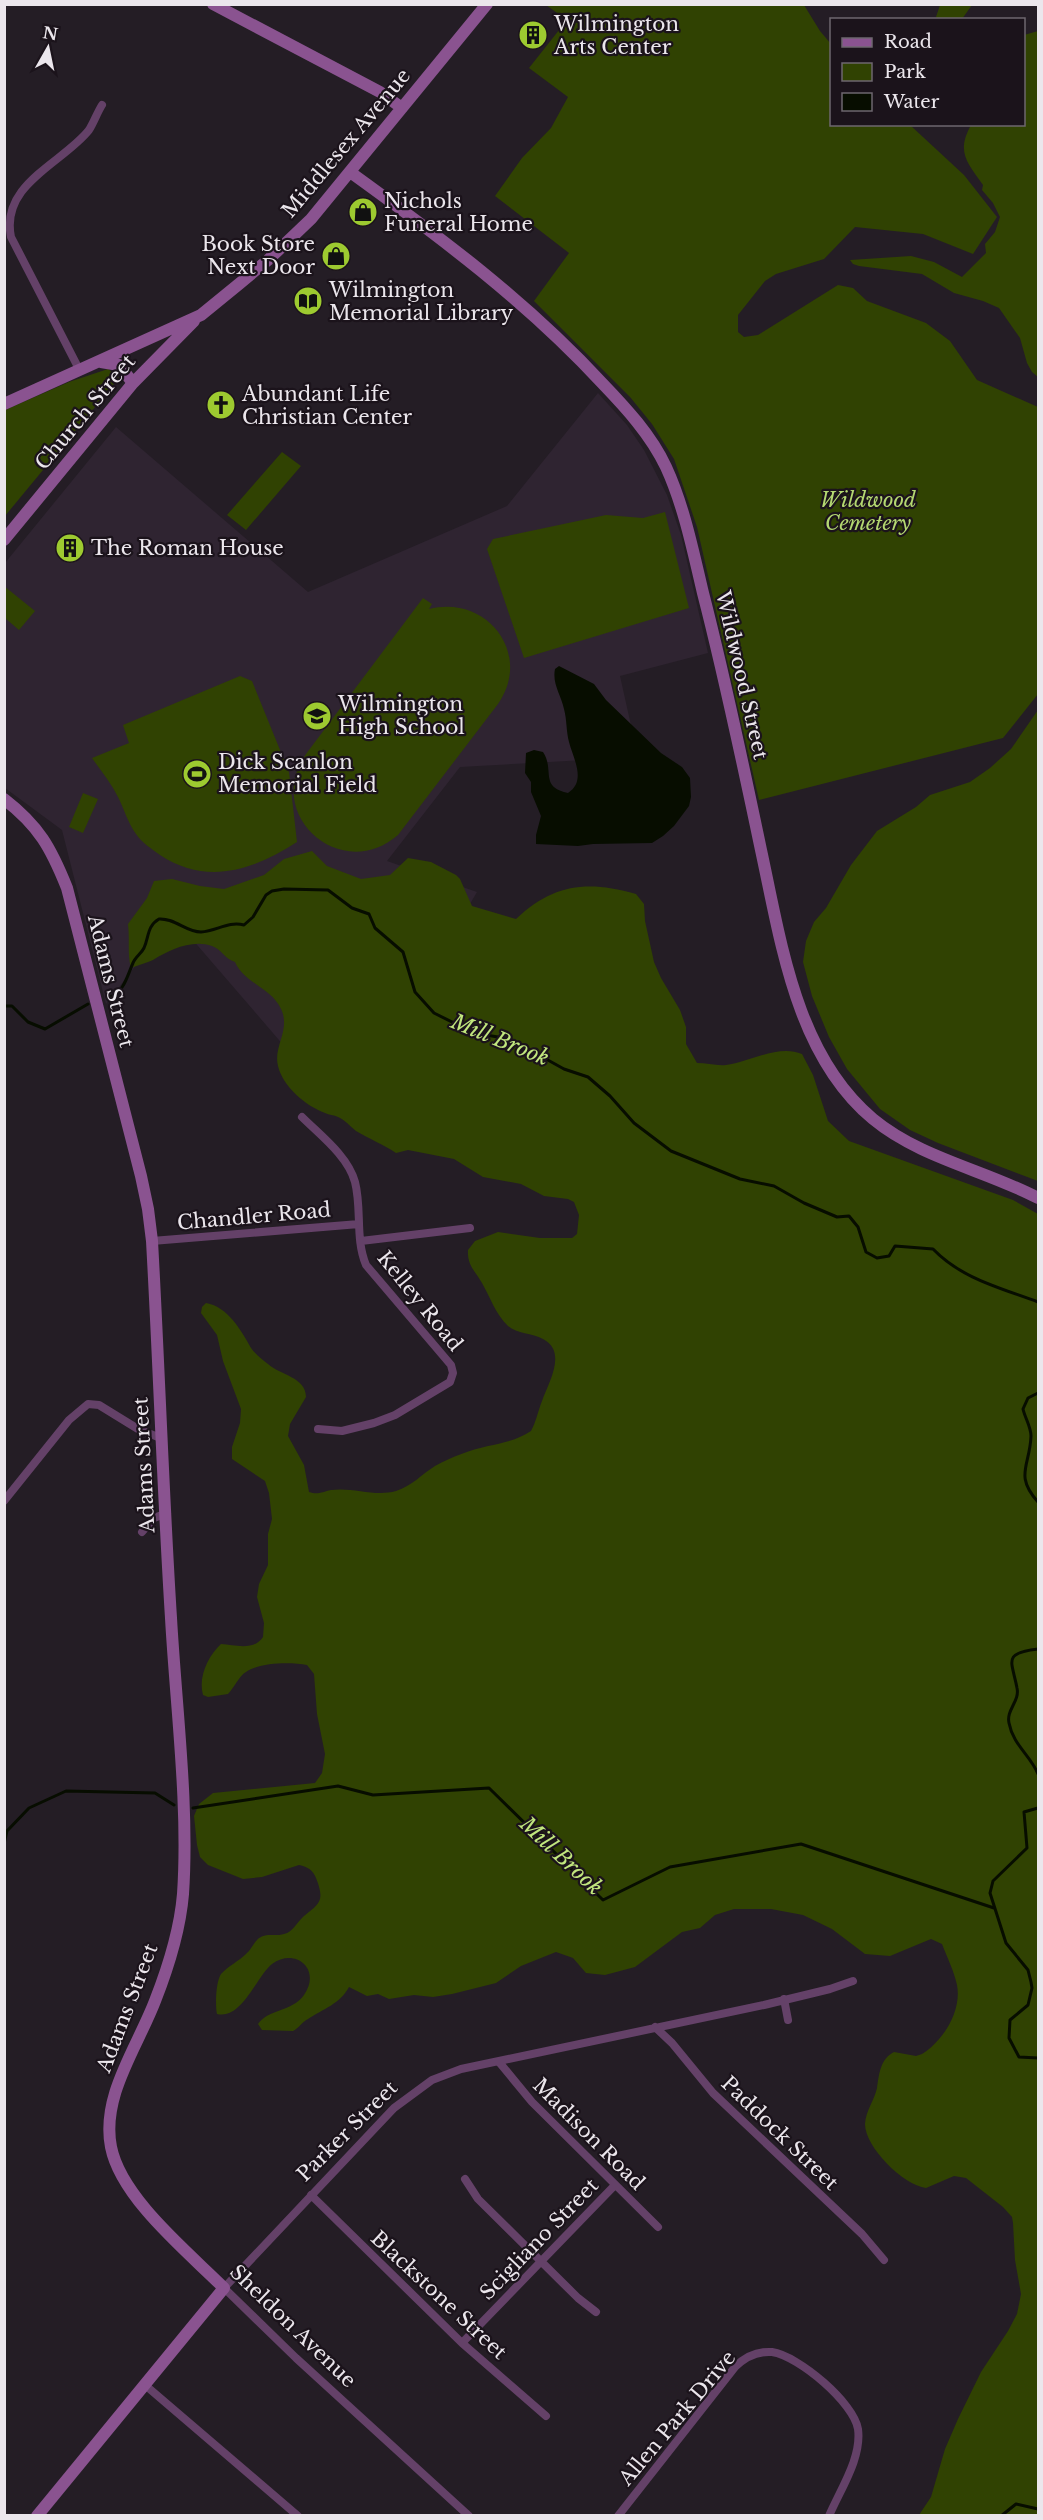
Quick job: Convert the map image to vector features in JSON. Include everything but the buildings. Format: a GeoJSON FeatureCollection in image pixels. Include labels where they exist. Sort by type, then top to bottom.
{"type":"FeatureCollection","features":[{"type":"Feature","properties":{"kind":"street"},"geometry":{"type":"LineString","coordinates":[[213,4],[381,92],[402,108]]}},
{"type":"Feature","properties":{"kind":"street","name":"Middlesex Avenue"},"geometry":{"type":"LineString","coordinates":[[4,404],[201,315],[290,240],[350,172],[487,4]]}},
{"type":"Feature","properties":{"kind":"street"},"geometry":{"type":"LineString","coordinates":[[80,371],[11,237],[8,220],[11,205],[19,192],[87,132],[102,105]]}},
{"type":"Feature","properties":{"kind":"street","name":"Wildwood Street"},"geometry":{"type":"LineString","coordinates":[[350,172],[464,255],[547,328],[627,410],[646,434],[666,466],[687,528],[715,638],[788,964],[809,1030],[834,1076],[865,1112],[899,1137],[937,1156],[1014,1186],[1038,1198]]}},
{"type":"Feature","properties":{"kind":"street","name":"Church Street"},"geometry":{"type":"LineString","coordinates":[[4,540],[133,383],[157,356],[201,315]]}},
{"type":"Feature","properties":{"kind":"street"},"geometry":{"type":"LineString","coordinates":[[97,363],[111,362],[119,365],[133,383]]}},
{"type":"Feature","properties":{"kind":"street","name":"Adams Street"},"geometry":{"type":"LineString","coordinates":[[4,799],[38,829],[49,846],[67,888],[141,1176],[152,1241],[181,1774],[183,1894],[178,1926],[164,1978],[113,2101],[109,2132],[111,2149]]}},
{"type":"Feature","properties":{"kind":"street","name":"Kelley Road"},"geometry":{"type":"LineString","coordinates":[[302,1117],[335,1150],[353,1174],[363,1257],[368,1268],[451,1365],[453,1377],[444,1387],[384,1419],[342,1431],[318,1429]]}},
{"type":"Feature","properties":{"kind":"street","name":"Chandler Road"},"geometry":{"type":"LineString","coordinates":[[152,1241],[359,1224]]}},
{"type":"Feature","properties":{"kind":"street"},"geometry":{"type":"LineString","coordinates":[[361,1241],[470,1228]]}},
{"type":"Feature","properties":{"kind":"street"},"geometry":{"type":"LineString","coordinates":[[4,1502],[69,1420],[88,1404],[99,1405],[138,1429],[163,1438]]}},
{"type":"Feature","properties":{"kind":"street"},"geometry":{"type":"LineString","coordinates":[[142,1532],[154,1518],[166,1513]]}},
{"type":"Feature","properties":{"kind":"street","name":"Parker Street"},"geometry":{"type":"LineString","coordinates":[[37,2516],[224,2288],[394,2108],[419,2087],[446,2074],[830,1989],[853,1981]]}},
{"type":"Feature","properties":{"kind":"street"},"geometry":{"type":"LineString","coordinates":[[784,1999],[788,2020]]}},
{"type":"Feature","properties":{"kind":"street","name":"Paddock Street"},"geometry":{"type":"LineString","coordinates":[[655,2027],[672,2043],[713,2093],[862,2234],[884,2260]]}},
{"type":"Feature","properties":{"kind":"street","name":"Madison Road"},"geometry":{"type":"LineString","coordinates":[[499,2062],[532,2103],[658,2227]]}},
{"type":"Feature","properties":{"kind":"street","name":"Sheldon Avenue"},"geometry":{"type":"LineString","coordinates":[[111,2149],[116,2165],[130,2192],[296,2358],[469,2516]]}},
{"type":"Feature","properties":{"kind":"street"},"geometry":{"type":"LineString","coordinates":[[465,2179],[478,2199],[541,2262],[596,2312]]}},
{"type":"Feature","properties":{"kind":"street","name":"Scigliano Street"},"geometry":{"type":"LineString","coordinates":[[462,2343],[615,2185]]}},
{"type":"Feature","properties":{"kind":"street","name":"Blackstone Street"},"geometry":{"type":"LineString","coordinates":[[311,2195],[462,2343],[546,2416]]}},
{"type":"Feature","properties":{"kind":"street","name":"Allen Park Drive"},"geometry":{"type":"LineString","coordinates":[[618,2516],[735,2367],[753,2355],[770,2352],[786,2356],[818,2379],[845,2403],[855,2418],[858,2436],[857,2449],[829,2516]]}},
{"type":"Feature","properties":{"kind":"street"},"geometry":{"type":"LineString","coordinates":[[144,2385],[298,2516]]}},
{"type":"Feature","properties":{"kind":"shaded area","name":"Wilmington High School"},"geometry":{"type":"Polygon","coordinates":[[[598,393],[627,425],[644,450],[667,495],[681,535],[708,653],[620,676],[638,757],[460,767],[387,861],[477,892],[460,921],[310,1076],[173,917],[106,1004],[62,830],[5,788],[5,563],[116,427],[308,592],[507,506],[598,393]]]}},
{"type":"Feature","properties":{"kind":"green space"},"geometry":{"type":"Polygon","coordinates":[[[940,4],[972,5],[963,18],[936,17],[940,4]]]}},
{"type":"Feature","properties":{"kind":"green space","name":"Wildwood Cemetery"},"geometry":{"type":"Polygon","coordinates":[[[546,5],[804,5],[830,43],[830,126],[911,126],[964,175],[997,217],[973,254],[923,234],[855,227],[824,259],[776,274],[765,281],[738,315],[738,332],[744,337],[758,335],[838,285],[853,288],[867,301],[926,323],[950,341],[977,380],[1038,407],[1038,694],[1003,738],[759,800],[697,527],[674,459],[652,424],[630,397],[534,301],[569,253],[495,196],[522,158],[551,128],[568,97],[529,68],[567,20],[546,5]]]}},
{"type":"Feature","properties":{"kind":"green space"},"geometry":{"type":"Polygon","coordinates":[[[1038,31],[1038,377],[1027,363],[1020,338],[999,308],[954,293],[922,274],[859,266],[850,260],[911,256],[934,262],[962,277],[986,253],[985,244],[995,232],[1000,217],[968,163],[964,143],[971,126],[1025,126],[1025,35],[1038,31]]]}},
{"type":"Feature","properties":{"kind":"green space"},"geometry":{"type":"Polygon","coordinates":[[[108,369],[119,378],[5,516],[5,410],[69,382],[108,369]]]}},
{"type":"Feature","properties":{"kind":"green space"},"geometry":{"type":"Polygon","coordinates":[[[282,452],[301,466],[246,530],[227,515],[282,452]]]}},
{"type":"Feature","properties":{"kind":"green space"},"geometry":{"type":"Polygon","coordinates":[[[665,512],[689,608],[524,658],[487,549],[493,539],[606,515],[643,518],[665,512]]]}},
{"type":"Feature","properties":{"kind":"green space"},"geometry":{"type":"Polygon","coordinates":[[[4,586],[35,611],[19,630],[5,618],[4,586]]]}},
{"type":"Feature","properties":{"kind":"green space"},"geometry":{"type":"Polygon","coordinates":[[[423,598],[432,604],[429,609],[450,607],[469,610],[486,619],[498,632],[507,648],[510,666],[507,685],[498,704],[398,835],[376,848],[354,852],[333,847],[314,836],[301,819],[294,799],[295,777],[306,754],[423,598]]]}},
{"type":"Feature","properties":{"kind":"green space","name":"Dick Scanlon Memorial Field"},"geometry":{"type":"Polygon","coordinates":[[[240,676],[252,681],[289,772],[297,842],[247,867],[213,872],[195,870],[160,855],[141,840],[118,797],[92,758],[129,743],[123,725],[240,676]]]}},
{"type":"Feature","properties":{"kind":"green space"},"geometry":{"type":"Polygon","coordinates":[[[1038,710],[1038,1181],[938,1143],[910,1130],[880,1109],[847,1069],[829,1037],[812,996],[803,962],[806,941],[814,922],[826,908],[851,865],[877,831],[916,807],[930,795],[970,782],[990,768],[1011,749],[1038,710]]]}},
{"type":"Feature","properties":{"kind":"green space"},"geometry":{"type":"Polygon","coordinates":[[[83,793],[98,799],[83,833],[69,827],[83,793]]]}},
{"type":"Feature","properties":{"kind":"green space"},"geometry":{"type":"Polygon","coordinates":[[[312,851],[327,866],[361,879],[390,875],[408,858],[431,862],[460,879],[472,906],[516,919],[543,898],[572,888],[602,887],[636,894],[644,904],[645,921],[654,962],[680,1010],[686,1027],[686,1044],[697,1063],[726,1065],[783,1051],[802,1054],[813,1075],[828,1121],[849,1141],[1013,1200],[1038,1214],[1038,2515],[919,2515],[931,2497],[945,2449],[958,2419],[981,2372],[1017,2314],[1021,2294],[1015,2260],[1012,2217],[1003,2207],[966,2178],[954,2176],[926,2188],[907,2180],[878,2154],[867,2133],[865,2124],[868,2110],[876,2093],[881,2068],[886,2059],[894,2052],[916,2056],[922,2054],[944,2033],[954,2015],[958,1995],[957,1985],[942,1944],[931,1939],[890,1956],[865,1954],[832,1929],[803,1915],[771,1909],[734,1909],[715,1915],[700,1928],[682,1932],[635,1967],[605,1975],[586,1973],[573,1958],[556,1952],[521,1966],[496,1983],[452,1994],[433,1997],[414,1995],[389,1999],[378,1994],[367,1996],[349,1987],[336,2002],[306,2020],[293,2031],[262,2030],[258,2024],[262,2019],[299,2001],[309,1986],[308,1969],[303,1963],[297,1959],[281,1959],[266,1970],[248,1996],[234,2011],[217,2014],[216,1993],[221,1974],[248,1952],[260,1938],[267,1935],[281,1935],[290,1931],[317,1904],[320,1892],[313,1873],[308,1868],[299,1865],[262,1877],[243,1879],[208,1865],[200,1857],[194,1816],[199,1804],[213,1793],[315,1783],[322,1773],[325,1754],[317,1714],[314,1674],[307,1665],[285,1663],[260,1666],[243,1674],[228,1694],[208,1697],[203,1695],[202,1681],[205,1667],[221,1644],[249,1646],[263,1637],[264,1623],[257,1597],[259,1584],[268,1565],[268,1534],[272,1519],[265,1481],[232,1459],[232,1447],[240,1423],[241,1409],[223,1361],[217,1335],[201,1313],[202,1307],[206,1303],[221,1309],[238,1327],[257,1355],[273,1368],[292,1377],[305,1390],[306,1397],[290,1424],[288,1436],[304,1465],[309,1492],[318,1493],[339,1489],[388,1493],[407,1486],[435,1466],[461,1454],[515,1439],[531,1431],[552,1377],[554,1352],[543,1339],[516,1331],[504,1322],[472,1268],[468,1250],[475,1241],[498,1232],[540,1238],[572,1238],[577,1234],[579,1215],[574,1202],[568,1199],[544,1196],[521,1184],[483,1177],[454,1159],[408,1150],[396,1153],[356,1131],[341,1118],[318,1110],[303,1101],[285,1081],[278,1066],[277,1059],[284,1017],[277,1002],[245,976],[235,962],[215,947],[197,944],[173,949],[151,961],[131,968],[128,924],[147,898],[154,881],[172,879],[224,889],[264,875],[284,859],[312,851]]]}},
{"type":"Feature","properties":{"kind":"water"},"geometry":{"type":"Polygon","coordinates":[[[559,666],[594,684],[606,700],[661,753],[682,767],[690,778],[689,806],[674,826],[652,843],[578,846],[536,844],[541,816],[531,792],[531,782],[525,773],[526,753],[534,750],[543,752],[551,782],[559,790],[568,793],[574,788],[578,776],[568,738],[566,717],[555,680],[555,669],[559,666]]]}},
{"type":"Feature","properties":{"kind":"waterway","name":"Mill Brook"},"geometry":{"type":"LineString","coordinates":[[109,997],[122,988],[134,961],[144,948],[150,928],[159,919],[201,932],[233,924],[244,925],[253,917],[266,895],[272,891],[328,890],[352,908],[369,914],[375,928],[403,952],[415,992],[434,1013],[474,1033],[510,1039],[564,1069],[588,1077],[610,1096],[634,1123],[671,1151],[740,1179],[774,1186],[804,1203],[837,1217],[849,1216],[858,1227],[866,1252],[877,1258],[889,1256],[895,1246],[933,1249],[956,1268],[969,1275],[1038,1302]]}},
{"type":"Feature","properties":{"kind":"waterway","name":"Mill Brook"},"geometry":{"type":"LineString","coordinates":[[4,1006],[12,1006],[28,1022],[45,1029],[88,1004]]}},
{"type":"Feature","properties":{"kind":"waterway"},"geometry":{"type":"LineString","coordinates":[[1038,1393],[1028,1398],[1023,1409],[1031,1436],[1025,1477],[1031,1493],[1038,1502]]}},
{"type":"Feature","properties":{"kind":"waterway"},"geometry":{"type":"LineString","coordinates":[[1038,1649],[1019,1653],[1012,1660],[1017,1697],[1009,1718],[1014,1738],[1038,1774]]}},
{"type":"Feature","properties":{"kind":"waterway","name":"Mill Brook"},"geometry":{"type":"LineString","coordinates":[[193,1808],[338,1786],[373,1795],[489,1788],[603,1900],[670,1867],[801,1844],[994,1908]]}},
{"type":"Feature","properties":{"kind":"waterway","name":"Mill Brook"},"geometry":{"type":"LineString","coordinates":[[4,1844],[7,1831],[29,1808],[66,1791],[155,1793],[174,1805]]}},
{"type":"Feature","properties":{"kind":"waterway"},"geometry":{"type":"LineString","coordinates":[[1038,1808],[1024,1812],[1027,1848],[993,1881],[990,1893],[1006,1943],[1028,1970],[1032,1988],[1028,2005],[1010,2020],[1009,2038],[1019,2057],[1038,2058]]}},
{"type":"Feature","properties":{"kind":"waterway"},"geometry":{"type":"LineString","coordinates":[[1001,2516],[1016,2504],[1038,2509]]}},
{"type":"Feature","properties":{"kind":"place","name":"Wilmington Arts Center"},"geometry":{"type":"Point","coordinates":[533,35]}},
{"type":"Feature","properties":{"kind":"place","name":"Nichols Funeral Home"},"geometry":{"type":"Point","coordinates":[363,212]}},
{"type":"Feature","properties":{"kind":"place","name":"Book Store Next Door"},"geometry":{"type":"Point","coordinates":[336,256]}},
{"type":"Feature","properties":{"kind":"place","name":"Wilmington Memorial Library"},"geometry":{"type":"Point","coordinates":[308,301]}},
{"type":"Feature","properties":{"kind":"place","name":"Abundant Life Christian Center"},"geometry":{"type":"Point","coordinates":[221,405]}},
{"type":"Feature","properties":{"kind":"place","name":"The Roman House"},"geometry":{"type":"Point","coordinates":[70,548]}},
{"type":"Feature","properties":{"kind":"place","name":"Wilmington High School"},"geometry":{"type":"Point","coordinates":[317,716]}},
{"type":"Feature","properties":{"kind":"place","name":"Dick Scanlon Memorial Field"},"geometry":{"type":"Point","coordinates":[197,774]}}]}
